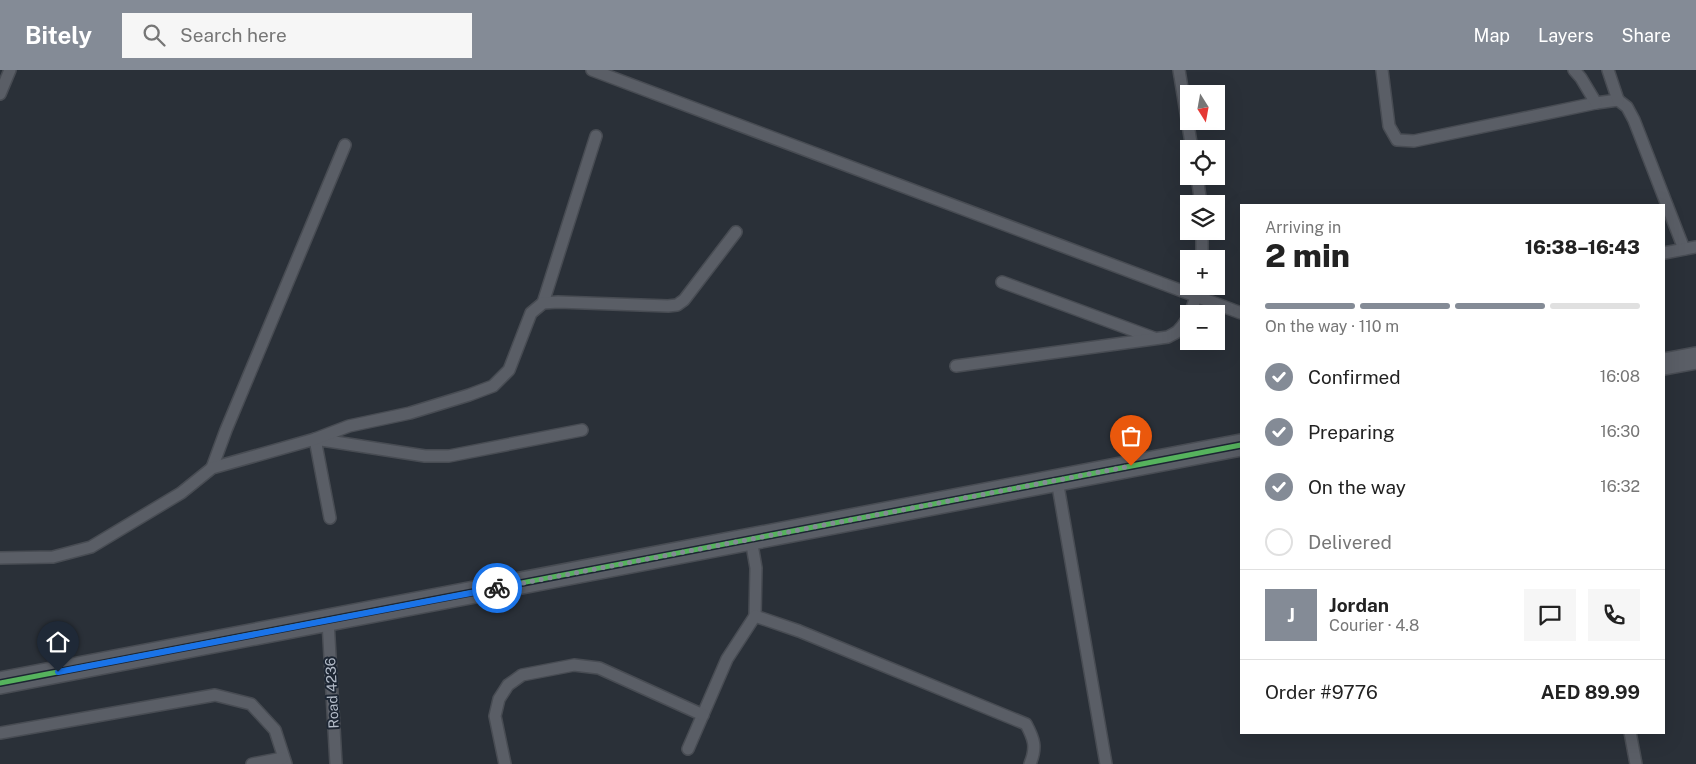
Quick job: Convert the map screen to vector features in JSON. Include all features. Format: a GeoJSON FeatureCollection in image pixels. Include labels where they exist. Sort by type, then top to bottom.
{"type":"FeatureCollection","features":[{"type":"Feature","properties":{"kind":"street"},"geometry":{"type":"LineString","coordinates":[[1665,364],[1696,358]]}},
{"type":"Feature","properties":{"kind":"street"},"geometry":{"type":"LineString","coordinates":[[0,683],[1240,445]]}},
{"type":"Feature","properties":{"kind":"lane"},"geometry":{"type":"LineString","coordinates":[[0,94],[10,70]]}},
{"type":"Feature","properties":{"kind":"lane"},"geometry":{"type":"LineString","coordinates":[[592,70],[1180,286]]}},
{"type":"Feature","properties":{"kind":"lane"},"geometry":{"type":"LineString","coordinates":[[1180,70],[1191,140]]}},
{"type":"Feature","properties":{"kind":"lane"},"geometry":{"type":"LineString","coordinates":[[1382,70],[1389,126],[1397,140],[1414,141],[1618,100]]}},
{"type":"Feature","properties":{"kind":"lane"},"geometry":{"type":"LineString","coordinates":[[1574,70],[1596,103]]}},
{"type":"Feature","properties":{"kind":"lane"},"geometry":{"type":"LineString","coordinates":[[1608,70],[1618,100],[1627,108],[1634,120],[1684,249]]}},
{"type":"Feature","properties":{"kind":"lane"},"geometry":{"type":"LineString","coordinates":[[0,558],[52,557],[91,547],[181,494],[212,468],[315,439],[349,426],[410,413],[469,396],[493,386],[508,370],[531,313],[543,303],[596,136]]}},
{"type":"Feature","properties":{"kind":"lane"},"geometry":{"type":"LineString","coordinates":[[212,468],[226,430],[345,145]]}},
{"type":"Feature","properties":{"kind":"lane"},"geometry":{"type":"LineString","coordinates":[[543,303],[676,305],[684,300],[736,232]]}},
{"type":"Feature","properties":{"kind":"lane"},"geometry":{"type":"LineString","coordinates":[[1665,253],[1696,247]]}},
{"type":"Feature","properties":{"kind":"lane"},"geometry":{"type":"LineString","coordinates":[[1002,282],[1156,338]]}},
{"type":"Feature","properties":{"kind":"lane"},"geometry":{"type":"LineString","coordinates":[[956,366],[1168,337],[1178,331],[1196,295]]}},
{"type":"Feature","properties":{"kind":"lane"},"geometry":{"type":"LineString","coordinates":[[1203,295],[1240,313]]}},
{"type":"Feature","properties":{"kind":"lane"},"geometry":{"type":"LineString","coordinates":[[315,439],[425,456],[450,456],[582,430]]}},
{"type":"Feature","properties":{"kind":"lane"},"geometry":{"type":"LineString","coordinates":[[315,439],[330,518]]}},
{"type":"Feature","properties":{"kind":"lane"},"geometry":{"type":"LineString","coordinates":[[1057,480],[1106,764]]}},
{"type":"Feature","properties":{"kind":"lane"},"geometry":{"type":"LineString","coordinates":[[688,749],[727,659],[755,616],[756,568],[751,539]]}},
{"type":"Feature","properties":{"kind":"lane"},"geometry":{"type":"LineString","coordinates":[[755,616],[799,631],[1026,724],[1034,740],[1030,764]]}},
{"type":"Feature","properties":{"kind":"lane","name":"Road 4236"},"geometry":{"type":"LineString","coordinates":[[328,621],[336,764]]}},
{"type":"Feature","properties":{"kind":"lane"},"geometry":{"type":"LineString","coordinates":[[505,764],[495,716],[499,699],[508,685],[522,675],[574,665],[599,668],[703,715]]}},
{"type":"Feature","properties":{"kind":"lane"},"geometry":{"type":"LineString","coordinates":[[0,733],[215,695],[251,704],[275,730],[284,761],[252,764]]}},
{"type":"Feature","properties":{"kind":"lane"},"geometry":{"type":"LineString","coordinates":[[1630,734],[1636,764]]}},
{"type":"Feature","properties":{"kind":"cycle path"},"geometry":{"type":"LineString","coordinates":[[0,683],[1240,445]]}},
{"type":"Feature","properties":{"kind":"way so far"},"geometry":{"type":"LineString","coordinates":[[497,588],[1131,466]]}},
{"type":"Feature","properties":{"kind":"route"},"geometry":{"type":"LineString","coordinates":[[58,672],[497,588]]}}]}
